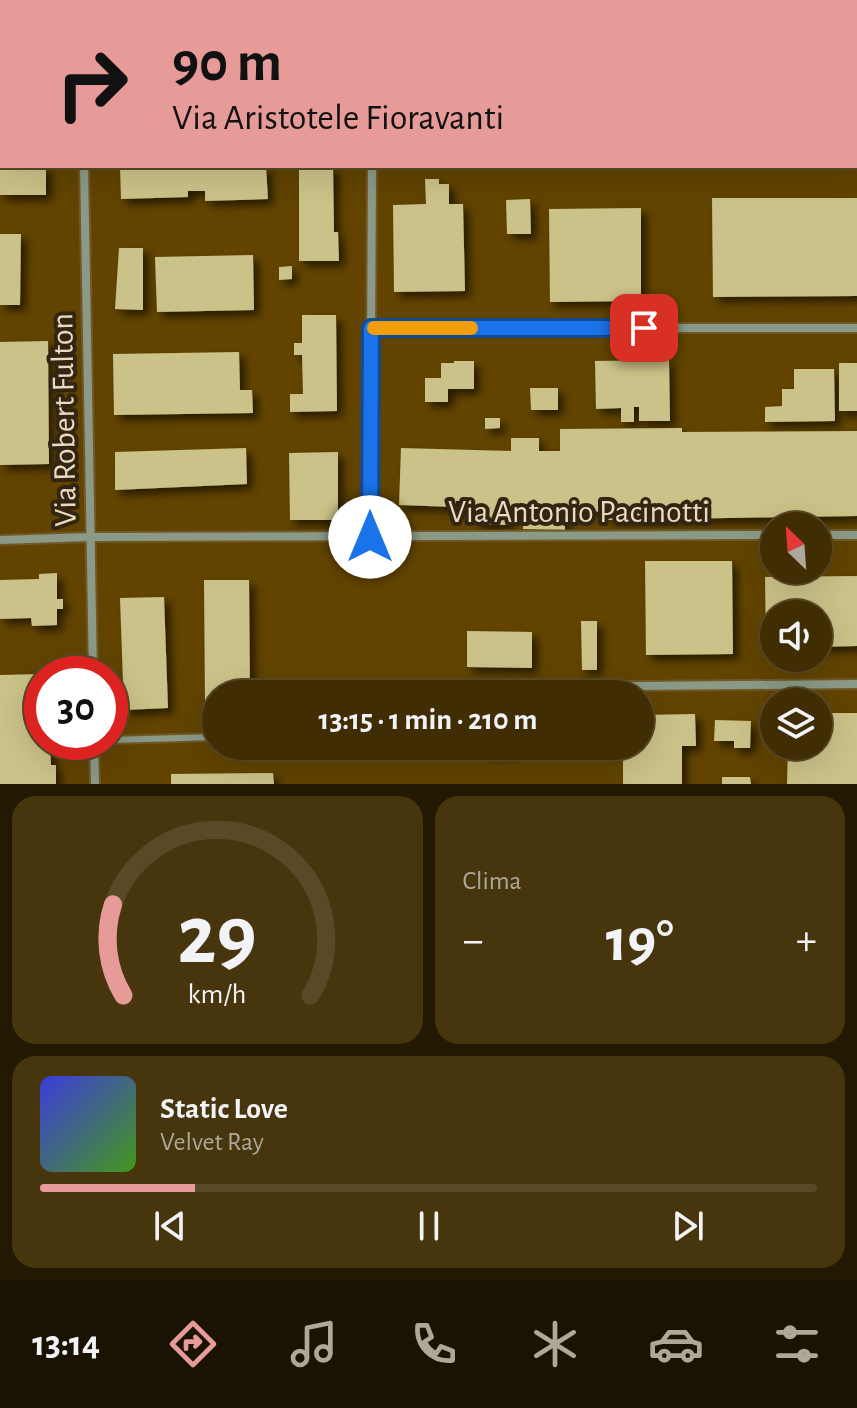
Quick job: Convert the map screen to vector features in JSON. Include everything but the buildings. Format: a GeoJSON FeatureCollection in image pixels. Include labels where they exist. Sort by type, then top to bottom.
{"type":"FeatureCollection","features":[{"type":"Feature","properties":{"kind":"street","name":"Via Robert Fulton"},"geometry":{"type":"LineString","coordinates":[[84,168],[92,656]]}},
{"type":"Feature","properties":{"kind":"street"},"geometry":{"type":"LineString","coordinates":[[370,537],[372,168]]}},
{"type":"Feature","properties":{"kind":"street"},"geometry":{"type":"LineString","coordinates":[[371,328],[857,328]]}},
{"type":"Feature","properties":{"kind":"street","name":"Via Antonio Pacinotti"},"geometry":{"type":"LineString","coordinates":[[0,540],[89,537],[760,535]]}},
{"type":"Feature","properties":{"kind":"street"},"geometry":{"type":"LineString","coordinates":[[832,535],[857,535]]}},
{"type":"Feature","properties":{"kind":"street"},"geometry":{"type":"LineString","coordinates":[[654,686],[857,684]]}},
{"type":"Feature","properties":{"kind":"street"},"geometry":{"type":"LineString","coordinates":[[94,760],[95,784]]}},
{"type":"Feature","properties":{"kind":"lane"},"geometry":{"type":"LineString","coordinates":[[128,739],[202,737]]}},
{"type":"Feature","properties":{"kind":"shaded area"},"geometry":{"type":"Polygon","coordinates":[[[0,168],[857,168],[857,784],[0,784],[0,168]]]}},
{"type":"Feature","properties":{"kind":"slow traffic"},"geometry":{"type":"LineString","coordinates":[[374,328],[471,328]]}},
{"type":"Feature","properties":{"kind":"route"},"geometry":{"type":"LineString","coordinates":[[370,537],[371,328],[644,328]]}}]}
